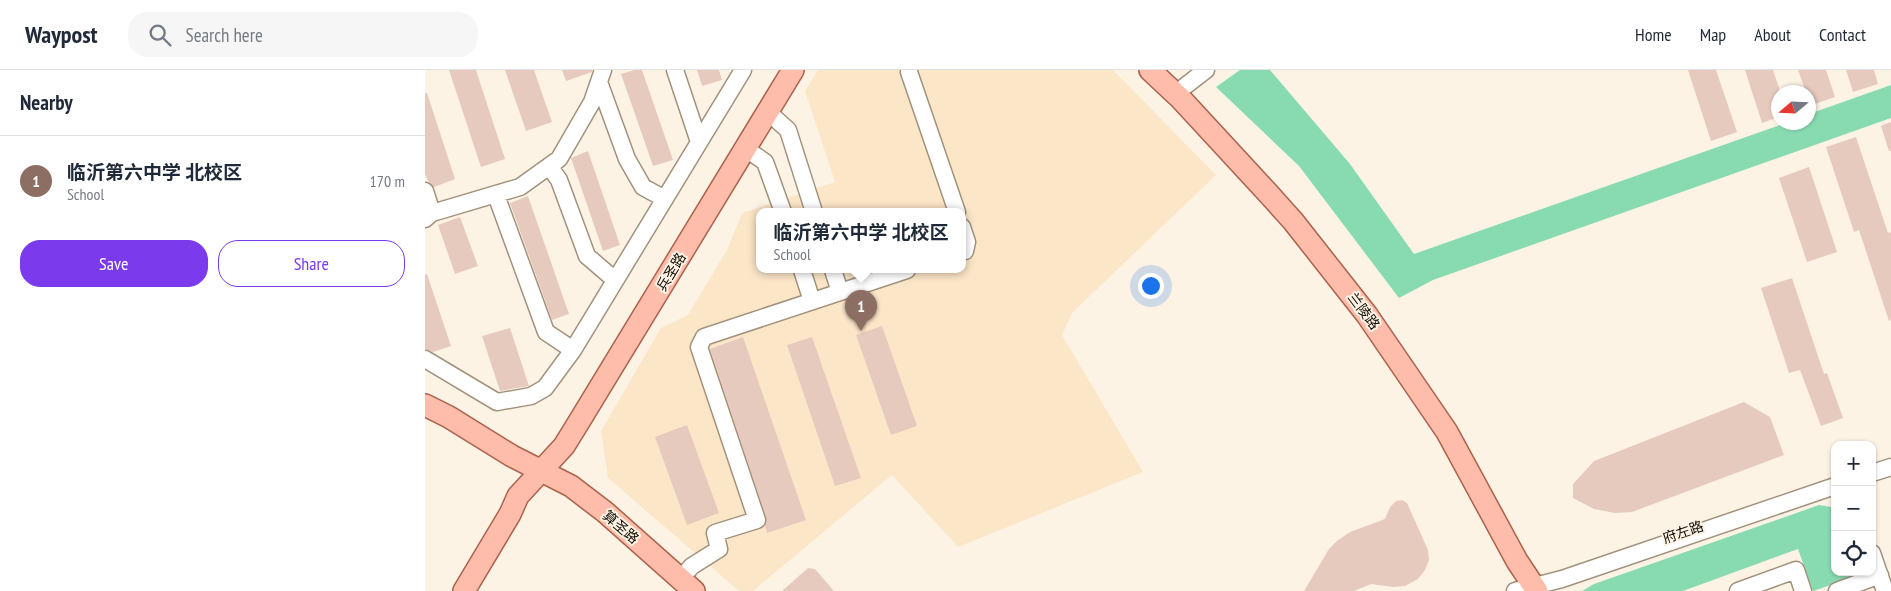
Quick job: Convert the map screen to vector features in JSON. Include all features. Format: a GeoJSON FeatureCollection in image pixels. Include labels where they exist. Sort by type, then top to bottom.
{"type":"FeatureCollection","features":[{"type":"Feature","properties":{"kind":"main road","name":"兵圣路"},"geometry":{"type":"LineString","coordinates":[[475,591],[527,504],[555,440],[705,199],[782,70]]}},
{"type":"Feature","properties":{"kind":"main road","name":"兵圣路"},"geometry":{"type":"LineString","coordinates":[[463,591],[519,496],[563,446],[577,425],[793,70]]}},
{"type":"Feature","properties":{"kind":"main road","name":"兰陵路"},"geometry":{"type":"LineString","coordinates":[[1150,70],[1181,99],[1288,215],[1373,323],[1447,432],[1517,561],[1528,590]]}},
{"type":"Feature","properties":{"kind":"main road","name":"兰陵路"},"geometry":{"type":"LineString","coordinates":[[1167,70],[1302,214],[1356,281],[1399,340],[1456,426],[1528,558],[1528,590]]}},
{"type":"Feature","properties":{"kind":"main road","name":"算圣路"},"geometry":{"type":"LineString","coordinates":[[425,393],[454,408],[497,435],[519,444],[565,496],[684,587]]}},
{"type":"Feature","properties":{"kind":"main road","name":"算圣路"},"geometry":{"type":"LineString","coordinates":[[425,405],[449,417],[512,456],[543,470]]}},
{"type":"Feature","properties":{"kind":"street"},"geometry":{"type":"LineString","coordinates":[[675,70],[699,142]]}},
{"type":"Feature","properties":{"kind":"street"},"geometry":{"type":"LineString","coordinates":[[425,360],[497,402],[531,396],[545,388],[573,350],[743,70]]}},
{"type":"Feature","properties":{"kind":"street"},"geometry":{"type":"LineString","coordinates":[[1184,87],[1206,70]]}},
{"type":"Feature","properties":{"kind":"street"},"geometry":{"type":"LineString","coordinates":[[909,72],[956,208]]}},
{"type":"Feature","properties":{"kind":"street"},"geometry":{"type":"LineString","coordinates":[[601,76],[627,158],[643,187],[665,199]]}},
{"type":"Feature","properties":{"kind":"street"},"geometry":{"type":"LineString","coordinates":[[425,191],[429,216],[520,188],[559,159],[592,102],[601,76]]}},
{"type":"Feature","properties":{"kind":"street"},"geometry":{"type":"LineString","coordinates":[[768,112],[788,130],[813,208]]}},
{"type":"Feature","properties":{"kind":"street"},"geometry":{"type":"LineString","coordinates":[[746,149],[765,162],[782,208]]}},
{"type":"Feature","properties":{"kind":"street"},"geometry":{"type":"LineString","coordinates":[[549,166],[559,180],[587,256],[615,280]]}},
{"type":"Feature","properties":{"kind":"street"},"geometry":{"type":"LineString","coordinates":[[496,195],[546,332],[573,350]]}},
{"type":"Feature","properties":{"kind":"street"},"geometry":{"type":"LineString","coordinates":[[803,273],[812,301]]}},
{"type":"Feature","properties":{"kind":"street"},"geometry":{"type":"LineString","coordinates":[[834,273],[840,292]]}},
{"type":"Feature","properties":{"kind":"street"},"geometry":{"type":"LineString","coordinates":[[684,587],[692,566],[719,548],[715,533],[757,520],[699,347],[704,337],[898,273]]}},
{"type":"Feature","properties":{"kind":"street"},"geometry":{"type":"LineString","coordinates":[[1876,466],[1891,460]]}},
{"type":"Feature","properties":{"kind":"street"},"geometry":{"type":"LineString","coordinates":[[1876,472],[1891,466]]}},
{"type":"Feature","properties":{"kind":"street","name":"府左路"},"geometry":{"type":"LineString","coordinates":[[1528,590],[1560,574],[1831,481]]}},
{"type":"Feature","properties":{"kind":"street","name":"府左路"},"geometry":{"type":"LineString","coordinates":[[1528,590],[1831,487]]}},
{"type":"Feature","properties":{"kind":"street"},"geometry":{"type":"LineString","coordinates":[[1876,566],[1885,591]]}},
{"type":"Feature","properties":{"kind":"street"},"geometry":{"type":"LineString","coordinates":[[1737,591],[1796,570],[1803,591]]}},
{"type":"Feature","properties":{"kind":"street"},"geometry":{"type":"LineString","coordinates":[[1837,591],[1879,575]]}},
{"type":"Feature","properties":{"kind":"shaded area"},"geometry":{"type":"Polygon","coordinates":[[[818,70],[1113,70],[1216,175],[1072,313],[1062,335],[1143,472],[958,547],[892,475],[753,591],[739,591],[608,478],[601,431],[661,328],[688,315],[727,250],[742,213],[756,208],[756,273],[966,273],[966,208],[757,208],[835,182],[805,91],[818,70]]]}},
{"type":"Feature","properties":{"kind":"green space"},"geometry":{"type":"Polygon","coordinates":[[[1240,70],[1270,70],[1350,164],[1414,254],[1771,128],[1771,130],[1816,130],[1816,112],[1891,85],[1891,118],[1433,280],[1399,298],[1299,166],[1216,87],[1240,70]]]}},
{"type":"Feature","properties":{"kind":"green space"},"geometry":{"type":"Polygon","coordinates":[[[1819,505],[1831,507],[1831,576],[1858,576],[1813,591],[1798,549],[1683,591],[1582,591],[1594,584],[1819,505]]]}},
{"type":"Feature","properties":{"kind":"building"},"geometry":{"type":"Polygon","coordinates":[[[449,70],[476,70],[505,159],[481,167],[449,70]]]}},
{"type":"Feature","properties":{"kind":"building"},"geometry":{"type":"Polygon","coordinates":[[[505,70],[534,70],[552,122],[526,131],[505,70]]]}},
{"type":"Feature","properties":{"kind":"building"},"geometry":{"type":"Polygon","coordinates":[[[562,70],[592,70],[592,72],[566,81],[562,70]]]}},
{"type":"Feature","properties":{"kind":"building"},"geometry":{"type":"Polygon","coordinates":[[[642,70],[673,160],[653,166],[621,74],[642,70]]]}},
{"type":"Feature","properties":{"kind":"building"},"geometry":{"type":"Polygon","coordinates":[[[697,70],[719,70],[722,80],[702,86],[697,70]]]}},
{"type":"Feature","properties":{"kind":"building"},"geometry":{"type":"Polygon","coordinates":[[[1688,70],[1716,70],[1737,132],[1711,141],[1688,70]]]}},
{"type":"Feature","properties":{"kind":"building"},"geometry":{"type":"Polygon","coordinates":[[[1745,70],[1773,70],[1778,85],[1771,85],[1771,120],[1762,123],[1745,70]]]}},
{"type":"Feature","properties":{"kind":"building"},"geometry":{"type":"Polygon","coordinates":[[[1798,70],[1826,70],[1835,97],[1816,104],[1816,85],[1803,85],[1798,70]]]}},
{"type":"Feature","properties":{"kind":"building"},"geometry":{"type":"Polygon","coordinates":[[[1846,70],[1874,70],[1878,84],[1853,92],[1846,70]]]}},
{"type":"Feature","properties":{"kind":"building"},"geometry":{"type":"Polygon","coordinates":[[[425,93],[427,93],[455,179],[434,187],[428,181],[425,174],[425,93]]]}},
{"type":"Feature","properties":{"kind":"building"},"geometry":{"type":"Polygon","coordinates":[[[1891,122],[1891,151],[1889,151],[1881,126],[1891,122]]]}},
{"type":"Feature","properties":{"kind":"building"},"geometry":{"type":"Polygon","coordinates":[[[1856,137],[1888,233],[1891,232],[1891,320],[1889,321],[1859,230],[1854,232],[1826,147],[1856,137]]]}},
{"type":"Feature","properties":{"kind":"building"},"geometry":{"type":"Polygon","coordinates":[[[588,151],[620,245],[603,251],[571,158],[588,151]]]}},
{"type":"Feature","properties":{"kind":"building"},"geometry":{"type":"Polygon","coordinates":[[[1809,167],[1837,252],[1807,262],[1779,178],[1809,167]]]}},
{"type":"Feature","properties":{"kind":"building"},"geometry":{"type":"Polygon","coordinates":[[[528,196],[569,314],[552,320],[510,203],[528,196]]]}},
{"type":"Feature","properties":{"kind":"building"},"geometry":{"type":"Polygon","coordinates":[[[460,217],[478,266],[455,274],[438,225],[460,217]]]}},
{"type":"Feature","properties":{"kind":"building"},"geometry":{"type":"Polygon","coordinates":[[[427,274],[451,346],[433,352],[425,349],[425,275],[427,274]]]}},
{"type":"Feature","properties":{"kind":"building"},"geometry":{"type":"Polygon","coordinates":[[[1792,278],[1824,374],[1827,373],[1843,418],[1821,426],[1800,370],[1789,373],[1761,288],[1792,278]]]}},
{"type":"Feature","properties":{"kind":"building"},"geometry":{"type":"Polygon","coordinates":[[[882,326],[917,426],[891,435],[856,335],[882,326]]]}},
{"type":"Feature","properties":{"kind":"building"},"geometry":{"type":"Polygon","coordinates":[[[510,328],[529,386],[500,391],[482,336],[510,328]]]}},
{"type":"Feature","properties":{"kind":"building"},"geometry":{"type":"Polygon","coordinates":[[[743,337],[806,520],[767,533],[765,526],[766,517],[710,349],[743,337]]]}},
{"type":"Feature","properties":{"kind":"building"},"geometry":{"type":"Polygon","coordinates":[[[812,337],[861,478],[835,486],[787,345],[812,337]]]}},
{"type":"Feature","properties":{"kind":"building"},"geometry":{"type":"Polygon","coordinates":[[[1744,402],[1770,417],[1784,455],[1632,512],[1615,513],[1594,509],[1573,498],[1573,484],[1594,461],[1744,402]]]}},
{"type":"Feature","properties":{"kind":"building"},"geometry":{"type":"Polygon","coordinates":[[[687,425],[719,513],[687,525],[655,437],[687,425]]]}},
{"type":"Feature","properties":{"kind":"building"},"geometry":{"type":"Polygon","coordinates":[[[1402,500],[1407,503],[1428,550],[1429,560],[1425,570],[1418,579],[1405,586],[1393,587],[1371,584],[1354,591],[1304,591],[1329,549],[1337,541],[1350,532],[1385,519],[1390,507],[1396,501],[1402,500]]]}},
{"type":"Feature","properties":{"kind":"building"},"geometry":{"type":"Polygon","coordinates":[[[808,568],[815,569],[834,591],[782,591],[808,568]]]}},
{"type":"Feature","properties":{"kind":"place","name":"临沂第六中学 北校区"},"geometry":{"type":"Point","coordinates":[861,331]}}]}
